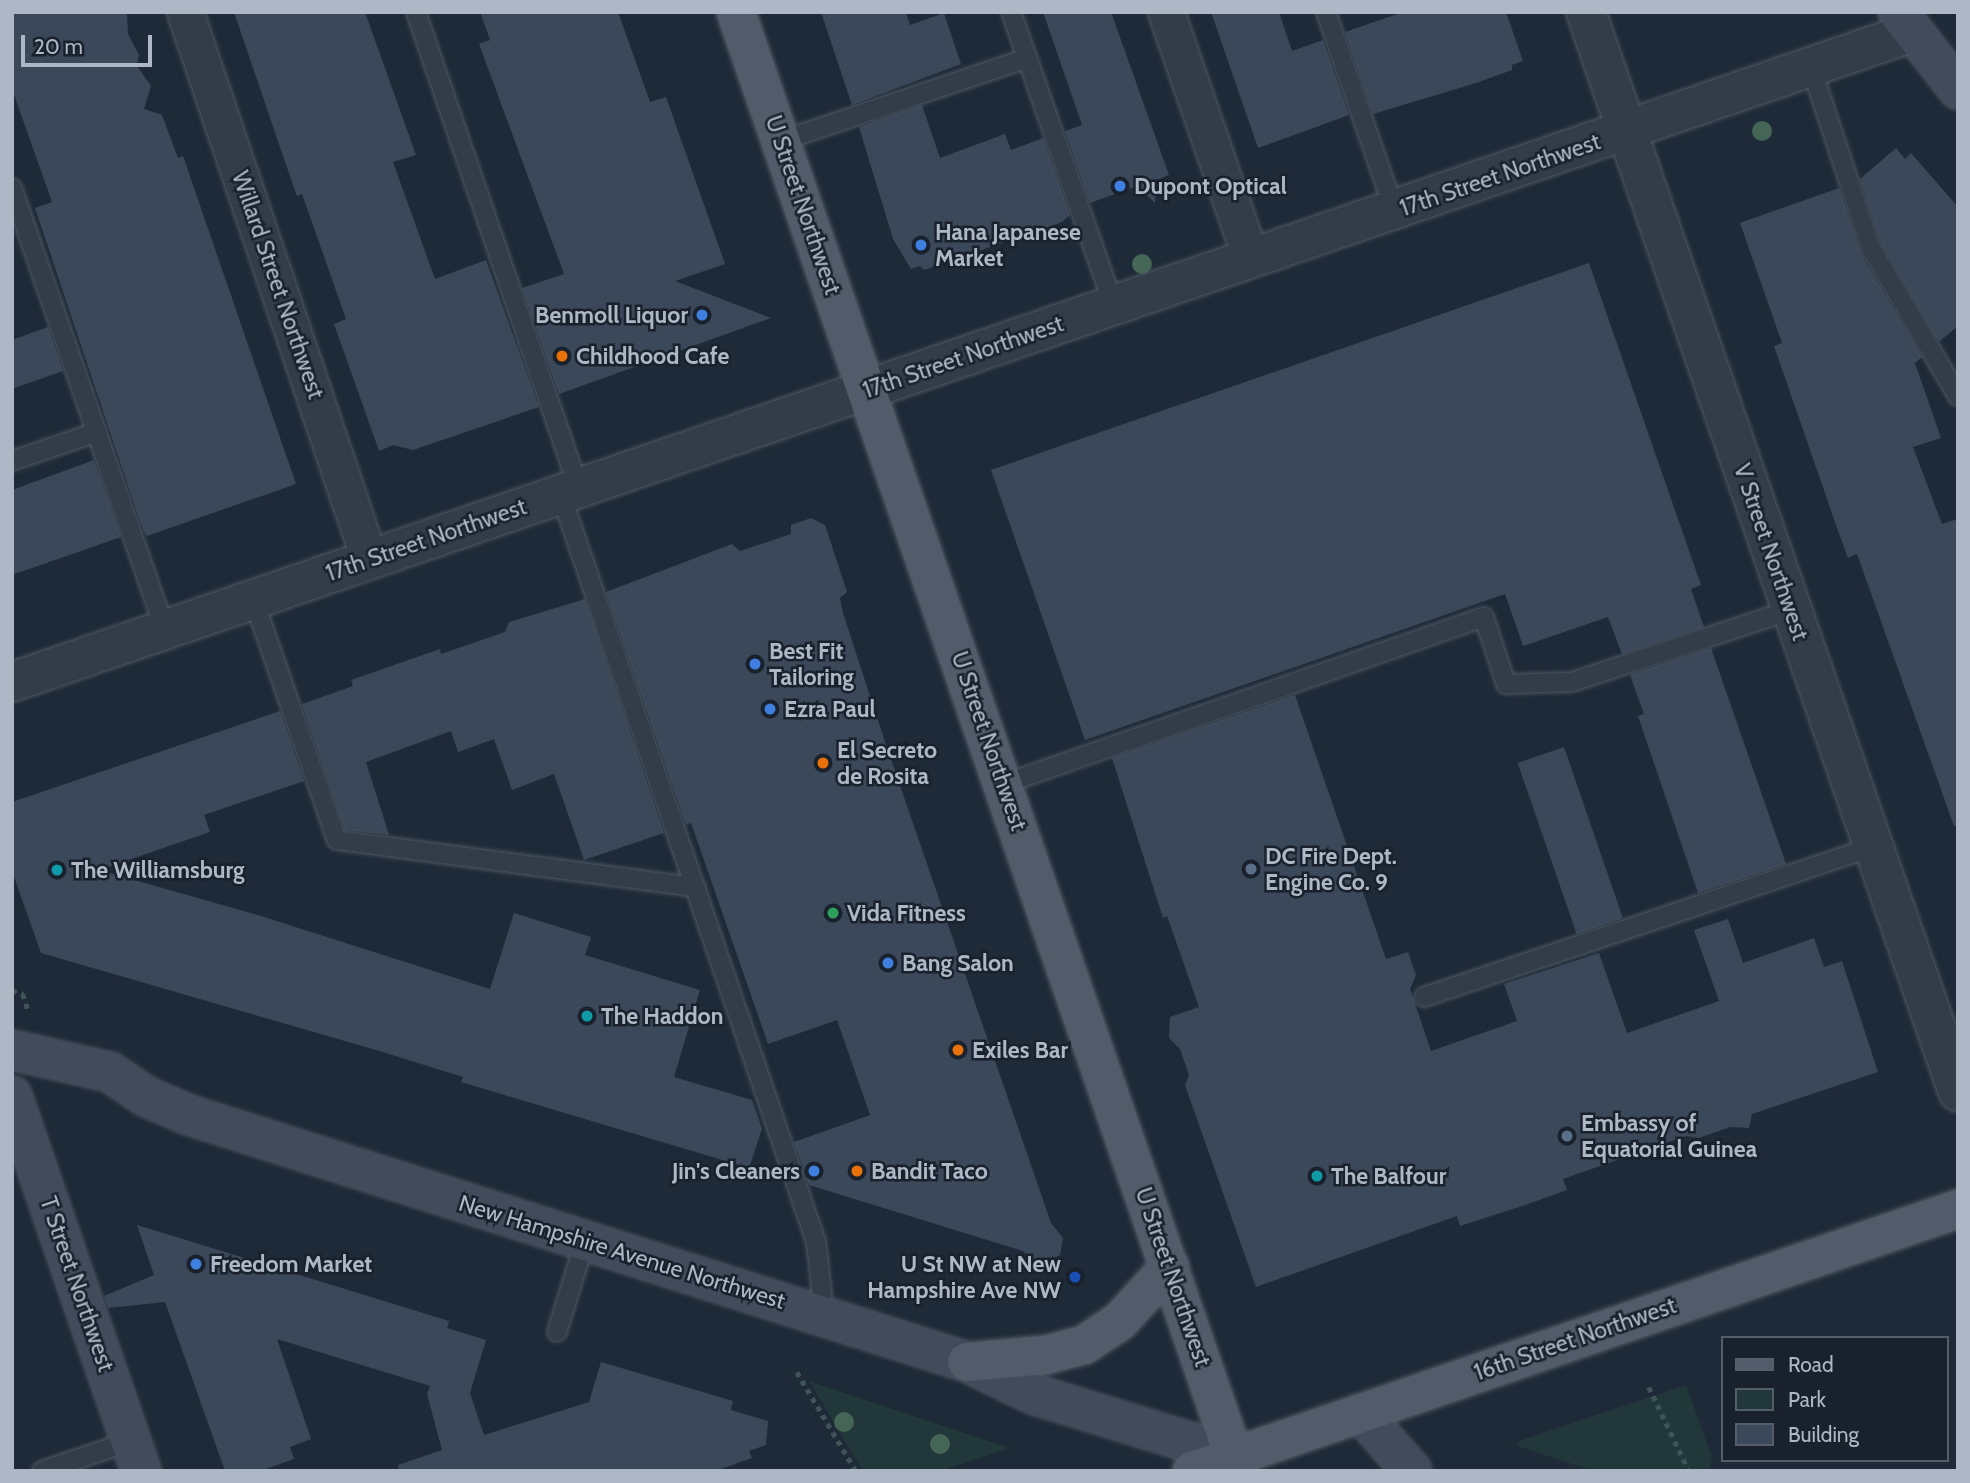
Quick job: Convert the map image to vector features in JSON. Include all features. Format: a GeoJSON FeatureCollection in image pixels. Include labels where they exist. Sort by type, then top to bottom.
{"type":"FeatureCollection","features":[{"type":"Feature","properties":{"kind":"main road","name":"U Street Northwest"},"geometry":{"type":"LineString","coordinates":[[736,12],[1236,1463]]}},
{"type":"Feature","properties":{"kind":"main road"},"geometry":{"type":"LineString","coordinates":[[1906,22],[1958,89]]}},
{"type":"Feature","properties":{"kind":"main road","name":"New Hampshire Avenue Northwest"},"geometry":{"type":"LineString","coordinates":[[12,1050],[110,1072],[145,1096],[189,1115],[967,1362],[1033,1394],[1236,1463]]}},
{"type":"Feature","properties":{"kind":"main road","name":"T Street Northwest"},"geometry":{"type":"LineString","coordinates":[[12,1096],[136,1456]]}},
{"type":"Feature","properties":{"kind":"main road","name":"16th Street Northwest"},"geometry":{"type":"LineString","coordinates":[[1192,1471],[1236,1463],[1361,1413],[1958,1209]]}},
{"type":"Feature","properties":{"kind":"main road"},"geometry":{"type":"LineString","coordinates":[[967,1362],[1046,1355],[1084,1345],[1120,1321],[1170,1266]]}},
{"type":"Feature","properties":{"kind":"main road"},"geometry":{"type":"LineString","coordinates":[[1361,1413],[1412,1471]]}},
{"type":"Feature","properties":{"kind":"street","name":"Willard Street Northwest"},"geometry":{"type":"LineString","coordinates":[[185,12],[369,558]]}},
{"type":"Feature","properties":{"kind":"street"},"geometry":{"type":"LineString","coordinates":[[1166,12],[1251,259]]}},
{"type":"Feature","properties":{"kind":"street","name":"V Street Northwest"},"geometry":{"type":"LineString","coordinates":[[1586,12],[1958,1092]]}},
{"type":"Feature","properties":{"kind":"street","name":"17th Street Northwest"},"geometry":{"type":"LineString","coordinates":[[12,682],[369,558],[1626,132],[1811,67],[1906,22]]}},
{"type":"Feature","properties":{"kind":"lane"},"geometry":{"type":"LineString","coordinates":[[416,12],[696,887],[816,1242],[822,1294],[817,1313]]}},
{"type":"Feature","properties":{"kind":"lane"},"geometry":{"type":"LineString","coordinates":[[1010,12],[1114,306]]}},
{"type":"Feature","properties":{"kind":"lane"},"geometry":{"type":"LineString","coordinates":[[1325,12],[1394,211]]}},
{"type":"Feature","properties":{"kind":"lane"},"geometry":{"type":"LineString","coordinates":[[781,141],[1027,58]]}},
{"type":"Feature","properties":{"kind":"lane"},"geometry":{"type":"LineString","coordinates":[[1811,67],[1871,248],[1958,396]]}},
{"type":"Feature","properties":{"kind":"lane"},"geometry":{"type":"LineString","coordinates":[[12,188],[165,629]]}},
{"type":"Feature","properties":{"kind":"lane"},"geometry":{"type":"LineString","coordinates":[[12,461],[97,432]]}},
{"type":"Feature","properties":{"kind":"lane"},"geometry":{"type":"LineString","coordinates":[[253,598],[337,840],[696,887]]}},
{"type":"Feature","properties":{"kind":"lane"},"geometry":{"type":"LineString","coordinates":[[1004,784],[1484,617],[1506,684],[1572,682],[1791,610]]}},
{"type":"Feature","properties":{"kind":"lane"},"geometry":{"type":"LineString","coordinates":[[1424,997],[1873,847]]}},
{"type":"Feature","properties":{"kind":"lane"},"geometry":{"type":"LineString","coordinates":[[557,1332],[584,1241]]}},
{"type":"Feature","properties":{"kind":"lane"},"geometry":{"type":"LineString","coordinates":[[42,1471],[136,1456]]}},
{"type":"Feature","properties":{"kind":"path"},"geometry":{"type":"LineString","coordinates":[[12,990],[23,994],[28,1011]]}},
{"type":"Feature","properties":{"kind":"path"},"geometry":{"type":"LineString","coordinates":[[797,1372],[856,1471]]}},
{"type":"Feature","properties":{"kind":"path"},"geometry":{"type":"LineString","coordinates":[[1649,1387],[1689,1471]]}},
{"type":"Feature","properties":{"kind":"green space"},"geometry":{"type":"Polygon","coordinates":[[[809,1381],[1010,1448],[940,1471],[863,1471],[809,1381]]]}},
{"type":"Feature","properties":{"kind":"green space"},"geometry":{"type":"Polygon","coordinates":[[[1686,1385],[1712,1457],[1709,1471],[1594,1471],[1517,1446],[1519,1441],[1686,1385]]]}},
{"type":"Feature","properties":{"kind":"building"},"geometry":{"type":"Polygon","coordinates":[[[12,12],[127,12],[128,34],[139,55],[137,66],[151,86],[144,109],[162,115],[178,158],[183,156],[296,484],[147,536],[143,530],[35,208],[52,202],[12,89],[12,12]]]}},
{"type":"Feature","properties":{"kind":"building"},"geometry":{"type":"Polygon","coordinates":[[[234,12],[365,12],[416,155],[393,162],[435,279],[486,260],[539,407],[413,450],[393,445],[379,451],[334,324],[346,319],[302,194],[297,196],[234,12]]]}},
{"type":"Feature","properties":{"kind":"building"},"geometry":{"type":"Polygon","coordinates":[[[480,12],[618,12],[650,102],[666,97],[725,264],[675,281],[771,318],[559,394],[522,288],[564,274],[479,44],[490,40],[480,12]]]}},
{"type":"Feature","properties":{"kind":"building"},"geometry":{"type":"Polygon","coordinates":[[[821,12],[906,12],[910,25],[944,13],[961,64],[852,105],[821,12]]]}},
{"type":"Feature","properties":{"kind":"building"},"geometry":{"type":"Polygon","coordinates":[[[1043,12],[1111,12],[1169,175],[1157,180],[1155,203],[1137,186],[1090,203],[1065,131],[1082,125],[1043,12]]]}},
{"type":"Feature","properties":{"kind":"building"},"geometry":{"type":"Polygon","coordinates":[[[1211,12],[1279,12],[1292,51],[1323,40],[1349,115],[1258,148],[1211,12]]]}},
{"type":"Feature","properties":{"kind":"building"},"geometry":{"type":"Polygon","coordinates":[[[1403,12],[1506,12],[1523,61],[1512,65],[1512,70],[1476,83],[1373,114],[1345,32],[1403,12]]]}},
{"type":"Feature","properties":{"kind":"building"},"geometry":{"type":"Polygon","coordinates":[[[922,105],[940,158],[1005,134],[1011,150],[1043,138],[1070,215],[1062,222],[924,270],[920,266],[911,269],[893,239],[859,127],[922,105]]]}},
{"type":"Feature","properties":{"kind":"building"},"geometry":{"type":"Polygon","coordinates":[[[1896,148],[1905,159],[1911,153],[1958,207],[1958,326],[1939,342],[1881,243],[1860,179],[1896,148]]]}},
{"type":"Feature","properties":{"kind":"building"},"geometry":{"type":"Polygon","coordinates":[[[1839,188],[1861,254],[1922,357],[1915,363],[1941,438],[1913,447],[1942,524],[1958,519],[1958,825],[1954,826],[1857,554],[1848,558],[1837,528],[1774,346],[1782,343],[1740,223],[1839,188]]]}},
{"type":"Feature","properties":{"kind":"building"},"geometry":{"type":"Polygon","coordinates":[[[1589,263],[1701,585],[1691,589],[1704,627],[1622,654],[1608,617],[1523,646],[1505,594],[1085,740],[991,470],[1589,263]]]}},
{"type":"Feature","properties":{"kind":"building"},"geometry":{"type":"Polygon","coordinates":[[[48,327],[63,371],[12,389],[12,340],[48,327]]]}},
{"type":"Feature","properties":{"kind":"building"},"geometry":{"type":"Polygon","coordinates":[[[94,460],[121,537],[12,575],[12,490],[94,460]]]}},
{"type":"Feature","properties":{"kind":"building"},"geometry":{"type":"Polygon","coordinates":[[[811,518],[825,525],[847,592],[840,598],[843,613],[886,745],[1051,1223],[1063,1238],[1060,1255],[1045,1262],[1032,1260],[1023,1251],[809,1185],[794,1142],[870,1115],[837,1020],[768,1044],[691,823],[686,825],[606,592],[732,544],[740,551],[791,534],[791,525],[811,518]]]}},
{"type":"Feature","properties":{"kind":"building"},"geometry":{"type":"Polygon","coordinates":[[[585,599],[664,833],[584,860],[554,774],[512,790],[494,739],[458,752],[451,731],[366,762],[389,835],[345,830],[302,704],[353,686],[351,680],[440,649],[441,654],[505,632],[509,622],[585,599]]]}},
{"type":"Feature","properties":{"kind":"building"},"geometry":{"type":"Polygon","coordinates":[[[1711,648],[1786,864],[1698,893],[1638,716],[1644,714],[1630,675],[1711,648]]]}},
{"type":"Feature","properties":{"kind":"building"},"geometry":{"type":"Polygon","coordinates":[[[1295,695],[1386,959],[1408,952],[1416,975],[1410,989],[1431,1051],[1517,1021],[1504,984],[1599,953],[1627,1033],[1719,1001],[1694,930],[1728,919],[1743,963],[1814,938],[1824,967],[1842,961],[1878,1072],[1752,1114],[1749,1128],[1730,1127],[1699,1138],[1686,1136],[1563,1179],[1567,1190],[1528,1204],[1460,1226],[1457,1216],[1256,1287],[1185,1085],[1189,1075],[1180,1049],[1169,1038],[1170,1017],[1199,1007],[1167,916],[1163,918],[1112,758],[1295,695]]]}},
{"type":"Feature","properties":{"kind":"building"},"geometry":{"type":"Polygon","coordinates":[[[280,711],[304,781],[204,815],[210,832],[99,870],[261,916],[490,989],[514,913],[591,937],[585,955],[700,990],[674,1077],[752,1100],[762,1129],[749,1168],[461,1082],[463,1077],[376,1050],[41,953],[12,871],[12,802],[280,711]]]}},
{"type":"Feature","properties":{"kind":"building"},"geometry":{"type":"Polygon","coordinates":[[[1564,747],[1623,918],[1577,934],[1518,763],[1564,747]]]}},
{"type":"Feature","properties":{"kind":"building"},"geometry":{"type":"Polygon","coordinates":[[[137,1225],[449,1321],[447,1328],[486,1340],[470,1393],[484,1435],[589,1402],[601,1362],[733,1401],[731,1410],[768,1421],[766,1445],[749,1451],[752,1458],[715,1471],[399,1471],[398,1465],[442,1450],[427,1394],[430,1386],[277,1339],[311,1439],[290,1447],[294,1459],[260,1471],[225,1471],[165,1302],[108,1308],[104,1296],[154,1275],[137,1225]]]}},
{"type":"Feature","properties":{"kind":"place","name":"Dupont Optical"},"geometry":{"type":"Point","coordinates":[1120,186]}},
{"type":"Feature","properties":{"kind":"place","name":"Hana Japanese Market"},"geometry":{"type":"Point","coordinates":[921,245]}},
{"type":"Feature","properties":{"kind":"place","name":"Benmoll Liquor"},"geometry":{"type":"Point","coordinates":[702,315]}},
{"type":"Feature","properties":{"kind":"place","name":"Childhood Cafe"},"geometry":{"type":"Point","coordinates":[562,356]}},
{"type":"Feature","properties":{"kind":"place","name":"Best Fit Tailoring"},"geometry":{"type":"Point","coordinates":[755,664]}},
{"type":"Feature","properties":{"kind":"place","name":"Ezra Paul"},"geometry":{"type":"Point","coordinates":[770,709]}},
{"type":"Feature","properties":{"kind":"place","name":"El Secreto de Rosita"},"geometry":{"type":"Point","coordinates":[823,763]}},
{"type":"Feature","properties":{"kind":"place","name":"DC Fire Dept. Engine Co. 9"},"geometry":{"type":"Point","coordinates":[1251,869]}},
{"type":"Feature","properties":{"kind":"place","name":"The Williamsburg"},"geometry":{"type":"Point","coordinates":[57,870]}},
{"type":"Feature","properties":{"kind":"place","name":"Vida Fitness"},"geometry":{"type":"Point","coordinates":[833,913]}},
{"type":"Feature","properties":{"kind":"place","name":"Bang Salon"},"geometry":{"type":"Point","coordinates":[888,963]}},
{"type":"Feature","properties":{"kind":"place","name":"The Haddon"},"geometry":{"type":"Point","coordinates":[587,1016]}},
{"type":"Feature","properties":{"kind":"place","name":"Exiles Bar"},"geometry":{"type":"Point","coordinates":[958,1050]}},
{"type":"Feature","properties":{"kind":"place","name":"Embassy of Equatorial Guinea"},"geometry":{"type":"Point","coordinates":[1567,1136]}},
{"type":"Feature","properties":{"kind":"place","name":"Jin's Cleaners"},"geometry":{"type":"Point","coordinates":[814,1171]}},
{"type":"Feature","properties":{"kind":"place","name":"Bandit Taco"},"geometry":{"type":"Point","coordinates":[857,1171]}},
{"type":"Feature","properties":{"kind":"place","name":"The Balfour"},"geometry":{"type":"Point","coordinates":[1317,1176]}},
{"type":"Feature","properties":{"kind":"place","name":"Freedom Market"},"geometry":{"type":"Point","coordinates":[196,1264]}},
{"type":"Feature","properties":{"kind":"place","name":"U St NW at New Hampshire Ave NW"},"geometry":{"type":"Point","coordinates":[1075,1277]}}]}
